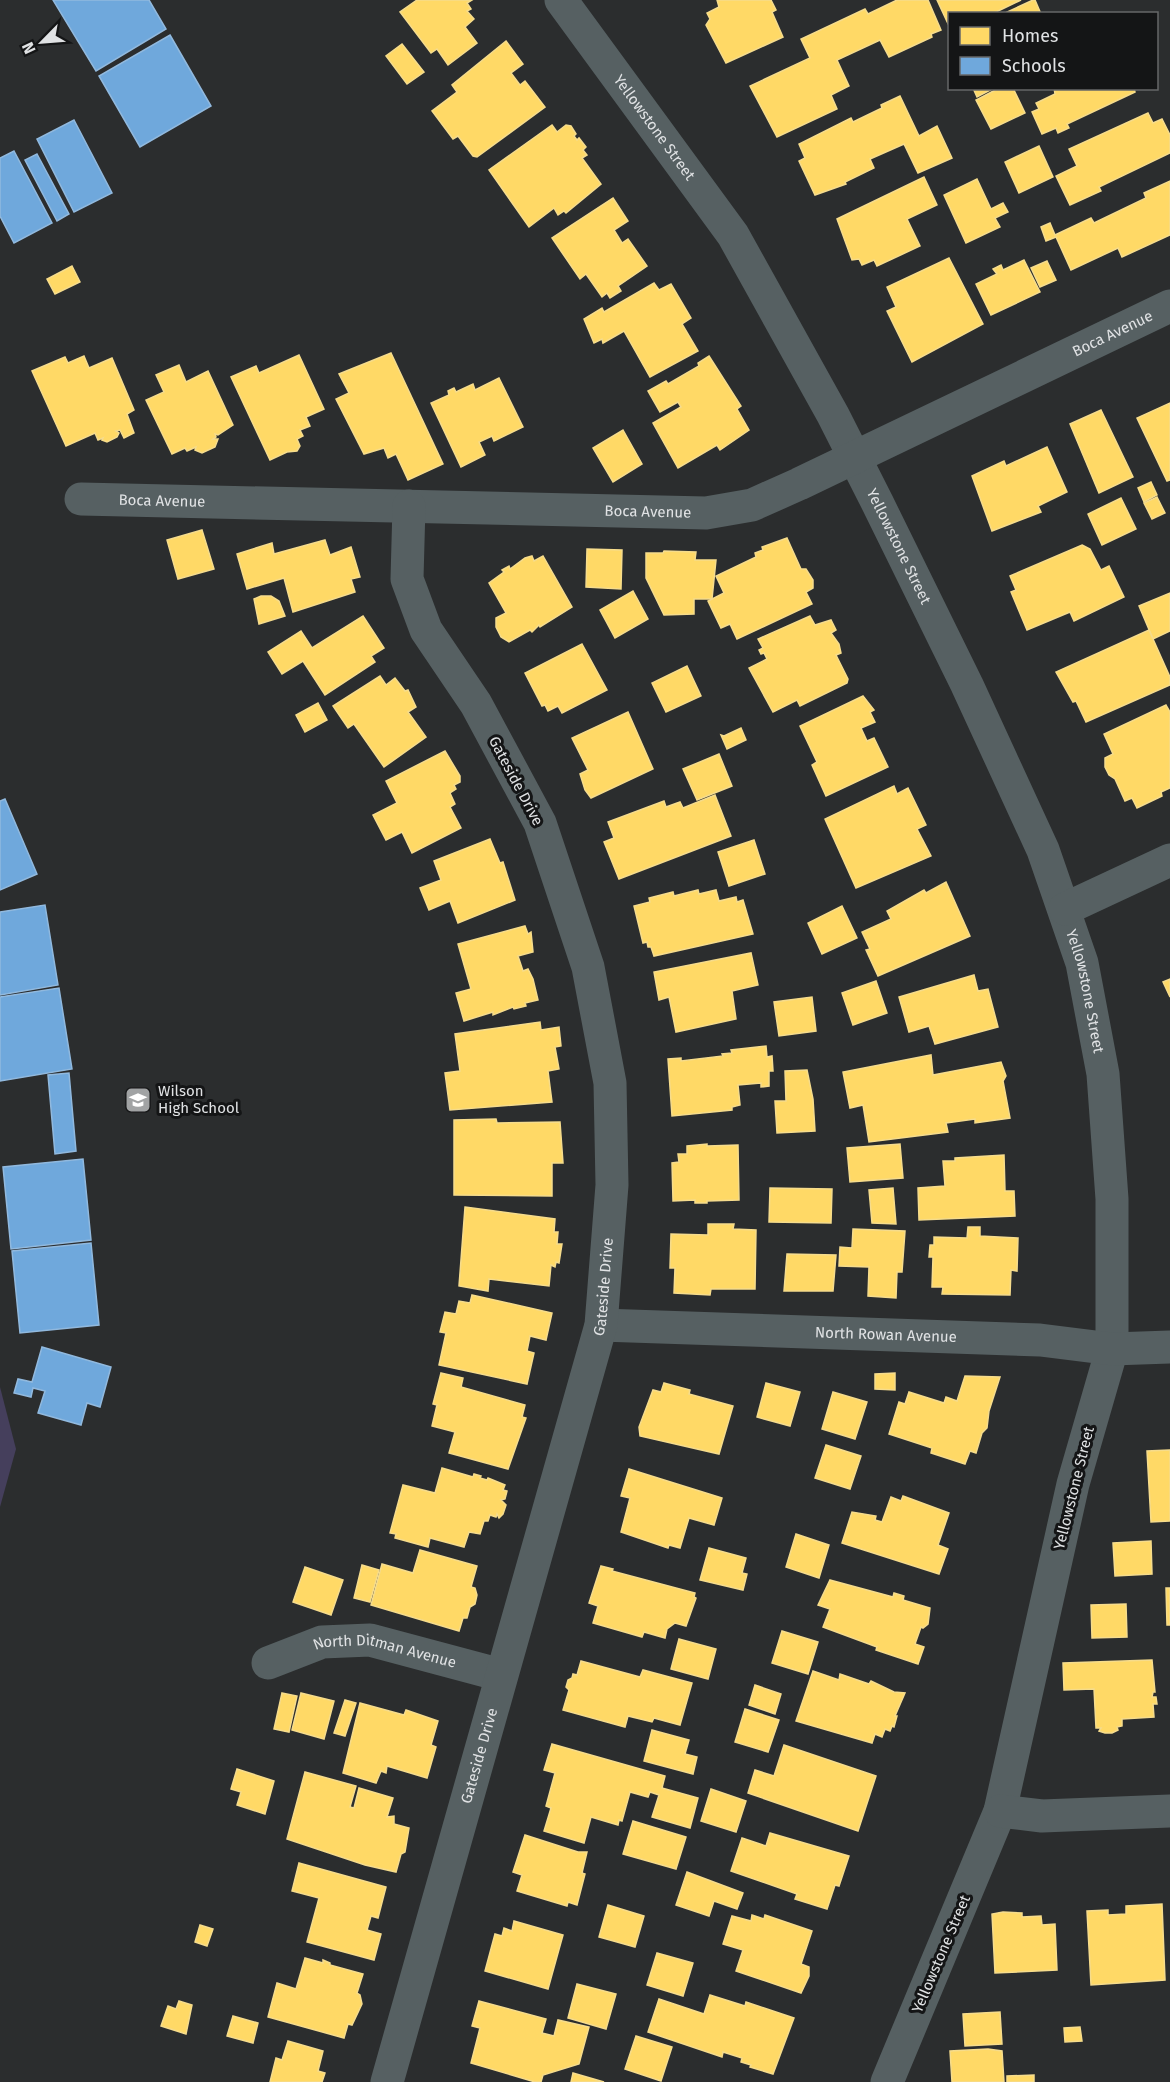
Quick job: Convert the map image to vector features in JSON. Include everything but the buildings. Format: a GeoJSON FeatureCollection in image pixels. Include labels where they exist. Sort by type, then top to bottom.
{"type":"FeatureCollection","features":[{"type":"Feature","properties":{"kind":"street","name":"Yellowstone Street"},"geometry":{"type":"LineString","coordinates":[[561,0],[733,235],[855,457],[967,685],[1043,850],[1082,963],[1103,1074],[1112,1199],[1113,1349],[1072,1484],[1000,1811],[887,2082]]}},
{"type":"Feature","properties":{"kind":"street","name":"Boca Avenue"},"geometry":{"type":"LineString","coordinates":[[81,499],[706,513],[752,505],[1170,306]]}},
{"type":"Feature","properties":{"kind":"street","name":"Gateside Drive"},"geometry":{"type":"LineString","coordinates":[[387,2082],[601,1325],[612,1185],[610,1083],[588,968],[540,824],[476,704],[426,630],[407,579],[409,506]]}},
{"type":"Feature","properties":{"kind":"street"},"geometry":{"type":"LineString","coordinates":[[1065,909],[1170,860]]}},
{"type":"Feature","properties":{"kind":"street","name":"North Rowan Avenue"},"geometry":{"type":"LineString","coordinates":[[601,1325],[1040,1340],[1113,1349],[1170,1347]]}},
{"type":"Feature","properties":{"kind":"street","name":"North Ditman Avenue"},"geometry":{"type":"LineString","coordinates":[[268,1663],[322,1642],[370,1640],[501,1675]]}},
{"type":"Feature","properties":{"kind":"street"},"geometry":{"type":"LineString","coordinates":[[1000,1811],[1042,1816],[1170,1811]]}},
{"type":"Feature","properties":{"kind":"shaded area"},"geometry":{"type":"Polygon","coordinates":[[[0,1387],[16,1449],[0,1507],[0,1387]]]}},
{"type":"Feature","properties":{"kind":"place","name":"Wilson High School"},"geometry":{"type":"Point","coordinates":[138,1100]}}]}
